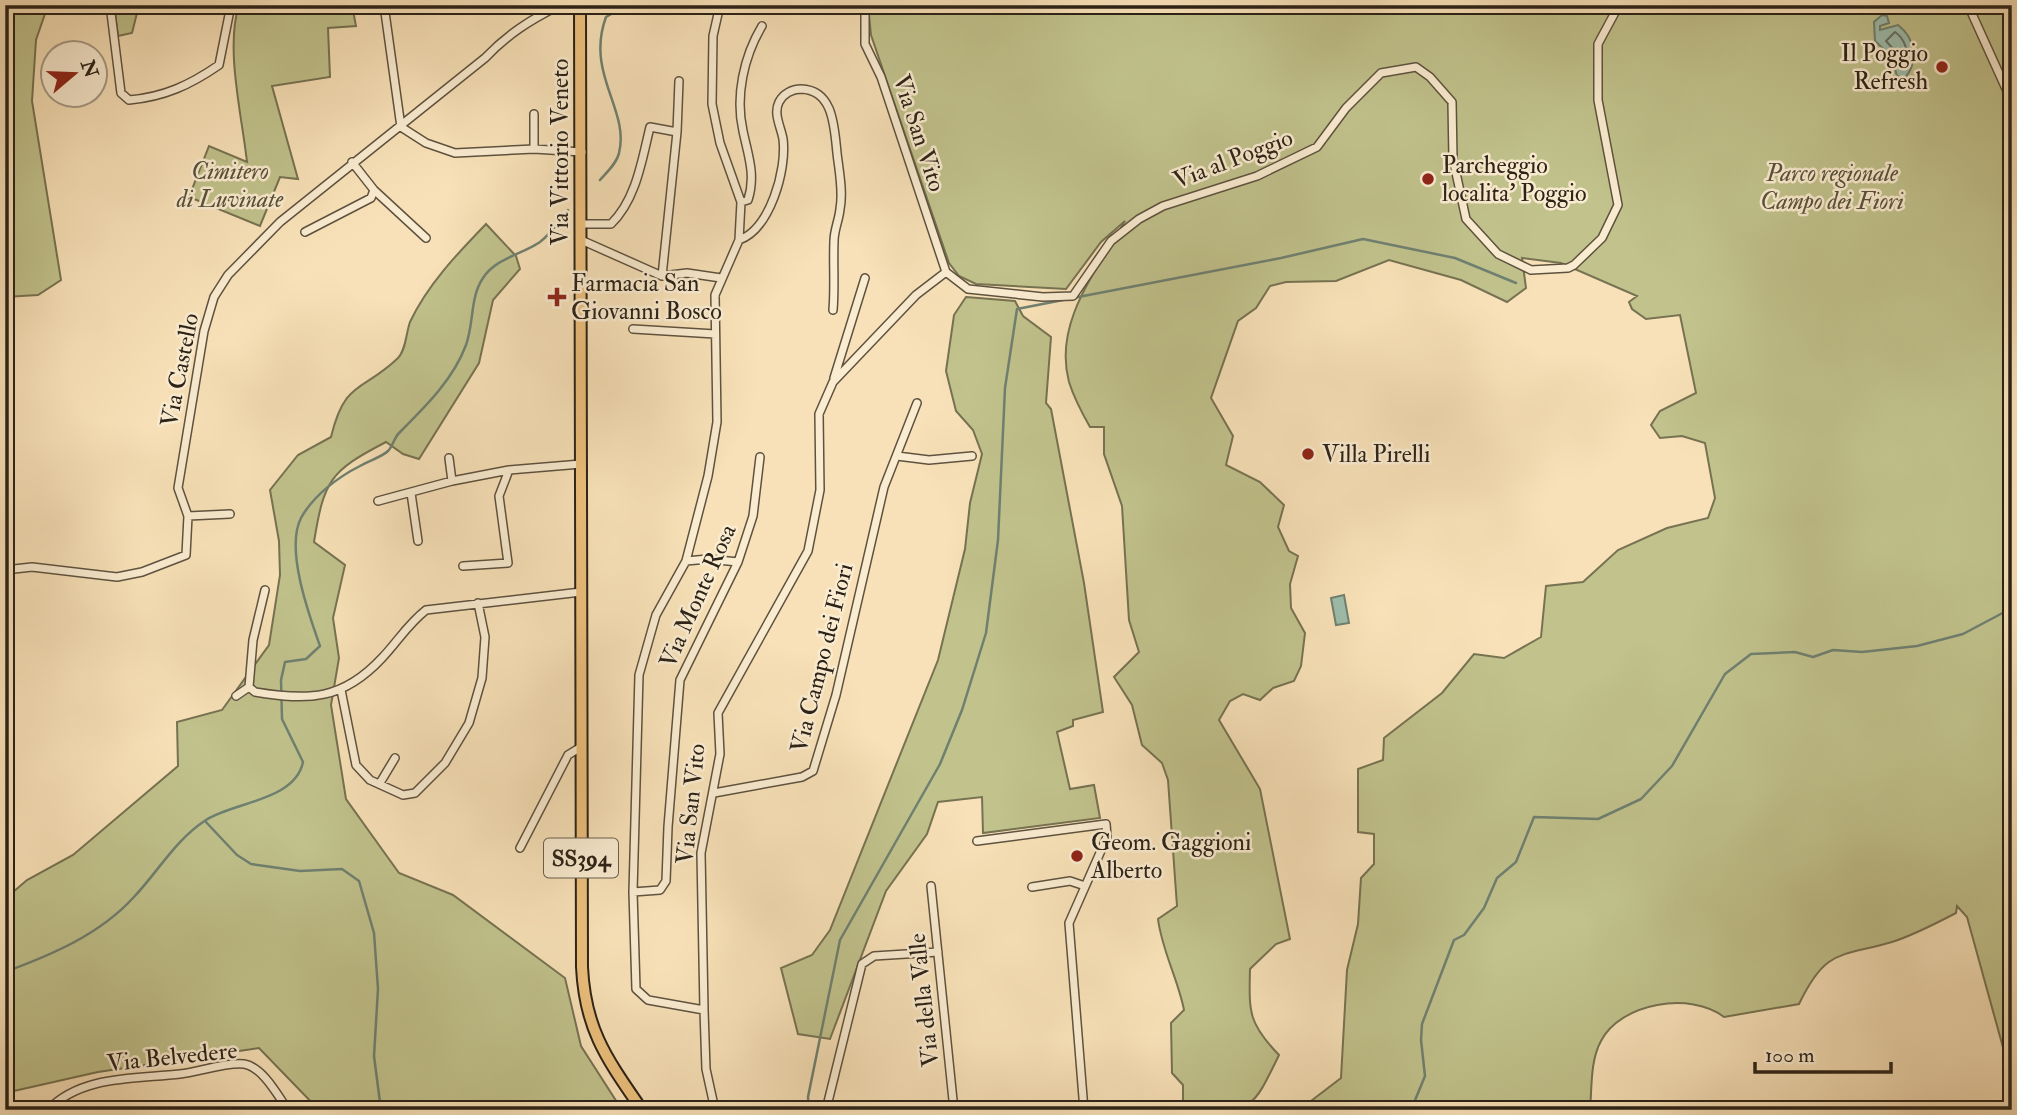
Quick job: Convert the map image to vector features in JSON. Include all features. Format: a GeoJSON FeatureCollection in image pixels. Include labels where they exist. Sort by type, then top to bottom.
{"type":"FeatureCollection","features":[{"type":"Feature","properties":{"kind":"main road","name":"Via Vittorio Veneto"},"geometry":{"type":"LineString","coordinates":[[580,5],[581,592]]}},
{"type":"Feature","properties":{"kind":"main road","name":"SS394"},"geometry":{"type":"LineString","coordinates":[[581,592],[584,1002],[595,1036],[642,1110]]}},
{"type":"Feature","properties":{"kind":"street"},"geometry":{"type":"LineString","coordinates":[[110,5],[121,93],[129,100],[155,97],[193,83],[219,65],[231,5]]}},
{"type":"Feature","properties":{"kind":"street"},"geometry":{"type":"LineString","coordinates":[[384,5],[401,127],[426,143],[456,153],[534,149],[582,152]]}},
{"type":"Feature","properties":{"kind":"street","name":"Via Castello"},"geometry":{"type":"LineString","coordinates":[[5,570],[32,568],[117,578],[142,572],[186,555],[188,516],[178,488],[204,331],[214,297],[228,275],[280,222],[352,162],[401,127],[523,23],[560,5]]}},
{"type":"Feature","properties":{"kind":"street"},"geometry":{"type":"LineString","coordinates":[[704,1010],[648,1000],[639,995],[634,975],[633,892],[639,675],[656,615],[686,561],[708,476],[718,422],[715,295],[739,240],[741,202],[720,143],[712,104],[710,76],[713,36],[720,5]]}},
{"type":"Feature","properties":{"kind":"street","name":"Via San Vito"},"geometry":{"type":"LineString","coordinates":[[865,5],[865,44],[881,77],[946,272]]}},
{"type":"Feature","properties":{"kind":"street","name":"Via al Poggio"},"geometry":{"type":"LineString","coordinates":[[946,272],[968,289],[1043,297],[1073,296],[1111,241],[1139,219],[1163,206],[1257,176],[1317,147],[1346,108],[1381,73],[1416,67],[1430,77],[1452,102],[1453,159],[1466,219],[1498,254],[1531,270],[1567,268],[1588,254],[1602,238],[1618,205],[1598,100],[1598,44],[1619,5]]}},
{"type":"Feature","properties":{"kind":"street"},"geometry":{"type":"LineString","coordinates":[[1968,5],[2012,102]]}},
{"type":"Feature","properties":{"kind":"street"},"geometry":{"type":"LineString","coordinates":[[741,202],[748,200],[752,188],[751,156],[742,129],[740,86],[754,38],[762,26]]}},
{"type":"Feature","properties":{"kind":"street"},"geometry":{"type":"LineString","coordinates":[[662,276],[677,132],[679,81]]}},
{"type":"Feature","properties":{"kind":"street"},"geometry":{"type":"LineString","coordinates":[[739,240],[748,237],[773,203],[782,166],[783,141],[777,112],[779,103],[793,90],[803,89],[818,94],[828,103],[839,172],[841,206],[834,239],[833,310]]}},
{"type":"Feature","properties":{"kind":"street"},"geometry":{"type":"LineString","coordinates":[[534,114],[534,149]]}},
{"type":"Feature","properties":{"kind":"street"},"geometry":{"type":"LineString","coordinates":[[582,224],[611,224],[623,213],[636,181],[650,127],[677,132]]}},
{"type":"Feature","properties":{"kind":"street"},"geometry":{"type":"LineString","coordinates":[[304,232],[371,198],[371,183],[352,162]]}},
{"type":"Feature","properties":{"kind":"street"},"geometry":{"type":"LineString","coordinates":[[373,190],[426,238]]}},
{"type":"Feature","properties":{"kind":"street"},"geometry":{"type":"LineString","coordinates":[[582,240],[662,276],[687,273],[721,278]]}},
{"type":"Feature","properties":{"kind":"street"},"geometry":{"type":"LineString","coordinates":[[833,382],[916,295],[946,272]]}},
{"type":"Feature","properties":{"kind":"street"},"geometry":{"type":"LineString","coordinates":[[833,382],[865,278]]}},
{"type":"Feature","properties":{"kind":"street"},"geometry":{"type":"LineString","coordinates":[[633,329],[715,334]]}},
{"type":"Feature","properties":{"kind":"street","name":"Via San Vito"},"geometry":{"type":"LineString","coordinates":[[715,1110],[706,1069],[701,853],[720,754],[718,713],[755,641],[808,551],[821,490],[819,414],[833,382]]}},
{"type":"Feature","properties":{"kind":"street","name":"Via Campo dei Fiori"},"geometry":{"type":"LineString","coordinates":[[714,793],[802,777],[813,771],[836,695],[884,487],[917,403]]}},
{"type":"Feature","properties":{"kind":"street"},"geometry":{"type":"LineString","coordinates":[[897,456],[929,460],[972,456]]}},
{"type":"Feature","properties":{"kind":"street","name":"Via Monte Rosa"},"geometry":{"type":"LineString","coordinates":[[633,892],[660,890],[667,881],[668,827],[680,680],[738,562],[753,516],[760,457]]}},
{"type":"Feature","properties":{"kind":"street"},"geometry":{"type":"LineString","coordinates":[[449,458],[452,481]]}},
{"type":"Feature","properties":{"kind":"street"},"geometry":{"type":"LineString","coordinates":[[378,501],[452,481],[509,470],[581,464]]}},
{"type":"Feature","properties":{"kind":"street"},"geometry":{"type":"LineString","coordinates":[[463,566],[508,563],[499,496],[509,470]]}},
{"type":"Feature","properties":{"kind":"street"},"geometry":{"type":"LineString","coordinates":[[411,493],[418,541]]}},
{"type":"Feature","properties":{"kind":"street"},"geometry":{"type":"LineString","coordinates":[[188,516],[230,514]]}},
{"type":"Feature","properties":{"kind":"street"},"geometry":{"type":"LineString","coordinates":[[686,561],[708,559],[738,562]]}},
{"type":"Feature","properties":{"kind":"street"},"geometry":{"type":"LineString","coordinates":[[5,580],[15,569]]}},
{"type":"Feature","properties":{"kind":"street"},"geometry":{"type":"LineString","coordinates":[[265,590],[253,640],[250,687],[255,692],[306,698],[350,687],[383,657],[409,624],[426,610],[581,592]]}},
{"type":"Feature","properties":{"kind":"street"},"geometry":{"type":"LineString","coordinates":[[341,690],[356,765],[370,780],[403,795],[415,793],[445,763],[469,723],[482,678],[485,637],[478,603]]}},
{"type":"Feature","properties":{"kind":"street"},"geometry":{"type":"LineString","coordinates":[[236,696],[250,687]]}},
{"type":"Feature","properties":{"kind":"street"},"geometry":{"type":"LineString","coordinates":[[520,848],[568,755],[581,747]]}},
{"type":"Feature","properties":{"kind":"street"},"geometry":{"type":"LineString","coordinates":[[380,783],[396,758]]}},
{"type":"Feature","properties":{"kind":"street"},"geometry":{"type":"LineString","coordinates":[[977,841],[1106,824],[1107,837],[1069,923],[1084,1110]]}},
{"type":"Feature","properties":{"kind":"street"},"geometry":{"type":"LineString","coordinates":[[1032,887],[1070,881],[1085,886]]}},
{"type":"Feature","properties":{"kind":"street","name":"Via della Valle"},"geometry":{"type":"LineString","coordinates":[[931,886],[954,1110]]}},
{"type":"Feature","properties":{"kind":"street"},"geometry":{"type":"LineString","coordinates":[[826,1110],[862,964],[874,956],[938,953]]}},
{"type":"Feature","properties":{"kind":"street","name":"Via Belvedere"},"geometry":{"type":"LineString","coordinates":[[48,1110],[59,1098],[88,1086],[130,1077],[180,1074],[245,1064],[260,1072],[285,1108]]}},
{"type":"Feature","properties":{"kind":"green space"},"geometry":{"type":"Polygon","coordinates":[[[5,5],[48,5],[36,40],[32,101],[61,280],[38,295],[5,297],[5,5]]]}},
{"type":"Feature","properties":{"kind":"green space"},"geometry":{"type":"Polygon","coordinates":[[[114,5],[139,5],[132,33],[118,36],[114,5]]]}},
{"type":"Feature","properties":{"kind":"green space","name":"Cimitero di Luvinate"},"geometry":{"type":"Polygon","coordinates":[[[239,5],[352,5],[356,26],[328,28],[330,77],[272,86],[298,179],[280,177],[260,226],[189,197],[209,146],[247,162],[234,61],[235,22],[239,5]]]}},
{"type":"Feature","properties":{"kind":"green space","name":"Parco regionale Campo dei Fiori"},"geometry":{"type":"Polygon","coordinates":[[[868,5],[2012,5],[2012,1080],[1967,917],[1957,906],[1956,913],[1916,933],[1836,958],[1818,973],[1799,1004],[1724,1017],[1694,1004],[1676,1003],[1657,1005],[1624,1018],[1610,1028],[1597,1049],[1590,1110],[1306,1110],[1307,1104],[1341,1078],[1347,970],[1358,924],[1361,878],[1374,864],[1374,834],[1358,832],[1358,769],[1383,760],[1384,738],[1442,693],[1474,654],[1504,658],[1541,637],[1546,586],[1583,582],[1618,550],[1667,528],[1708,518],[1715,498],[1705,443],[1682,436],[1660,438],[1651,425],[1660,411],[1696,393],[1680,315],[1646,319],[1632,309],[1629,302],[1637,296],[1561,263],[1522,258],[1526,288],[1507,302],[1461,280],[1389,260],[1336,281],[1286,282],[1270,286],[1256,308],[1238,321],[1211,398],[1233,436],[1226,465],[1260,482],[1284,505],[1278,527],[1289,551],[1298,556],[1290,584],[1291,608],[1305,633],[1301,666],[1294,681],[1273,688],[1260,700],[1243,694],[1230,701],[1219,720],[1260,789],[1290,939],[1276,944],[1250,969],[1252,1016],[1261,1034],[1279,1055],[1262,1089],[1246,1105],[1223,1110],[1183,1110],[1183,1085],[1172,1073],[1171,1023],[1184,1010],[1158,919],[1177,906],[1168,780],[1162,763],[1142,745],[1132,705],[1114,677],[1139,652],[1129,620],[1122,506],[1104,454],[1104,427],[1090,427],[1071,388],[1066,360],[1067,339],[1080,298],[1125,221],[1101,242],[1066,289],[976,284],[959,276],[949,263],[871,35],[868,5]]]}},
{"type":"Feature","properties":{"kind":"green space"},"geometry":{"type":"Polygon","coordinates":[[[486,224],[516,256],[520,269],[493,300],[479,363],[419,459],[403,454],[386,442],[341,470],[326,491],[314,542],[345,565],[333,618],[339,658],[331,705],[346,799],[399,873],[453,895],[565,978],[581,1046],[622,1110],[319,1110],[259,1048],[98,1072],[5,1093],[5,899],[27,880],[73,855],[178,766],[177,722],[222,710],[269,645],[280,575],[279,541],[270,490],[298,455],[331,437],[336,418],[349,395],[401,355],[410,322],[425,295],[454,258],[486,224]]]}},
{"type":"Feature","properties":{"kind":"green space"},"geometry":{"type":"Polygon","coordinates":[[[966,297],[1015,301],[1023,316],[1051,337],[1046,403],[1051,409],[1084,583],[1103,712],[1073,720],[1073,726],[1057,732],[1070,789],[1094,785],[1100,818],[983,833],[982,797],[938,802],[927,834],[886,891],[830,1039],[798,1034],[781,968],[812,955],[830,930],[938,660],[965,549],[970,503],[982,454],[973,430],[956,411],[946,371],[954,315],[966,297]]]}},
{"type":"Feature","properties":{"kind":"water"},"geometry":{"type":"Polygon","coordinates":[[[1882,15],[1887,16],[1889,23],[1880,26],[1880,30],[1898,25],[1911,43],[1912,64],[1905,78],[1897,76],[1891,56],[1875,41],[1874,22],[1882,15]]]}},
{"type":"Feature","properties":{"kind":"water"},"geometry":{"type":"Polygon","coordinates":[[[1344,595],[1349,623],[1336,625],[1331,598],[1344,595]]]}},
{"type":"Feature","properties":{"kind":"waterway"},"geometry":{"type":"LineString","coordinates":[[600,180],[616,160],[621,137],[604,74],[601,37],[606,17],[627,5]]}},
{"type":"Feature","properties":{"kind":"waterway"},"geometry":{"type":"LineString","coordinates":[[5,972],[57,951],[105,923],[133,898],[195,828],[218,814],[276,793],[298,775],[303,762],[282,719],[281,680],[285,662],[306,659],[320,646],[297,564],[297,531],[301,518],[312,502],[335,481],[388,451],[397,435],[428,403],[454,370],[466,345],[476,293],[488,271],[540,242],[568,210]]}},
{"type":"Feature","properties":{"kind":"waterway"},"geometry":{"type":"LineString","coordinates":[[1073,298],[1281,258],[1363,239],[1455,258],[1516,283]]}},
{"type":"Feature","properties":{"kind":"waterway"},"geometry":{"type":"LineString","coordinates":[[809,1110],[808,1097],[840,940],[940,764],[962,710],[986,633],[998,540],[1005,388],[1017,309],[1063,300]]}},
{"type":"Feature","properties":{"kind":"waterway"},"geometry":{"type":"LineString","coordinates":[[1411,1110],[1425,1076],[1422,1024],[1454,940],[1464,935],[1484,908],[1497,878],[1516,862],[1534,817],[1598,819],[1641,799],[1672,766],[1725,674],[1751,654],[1795,652],[1813,657],[1833,650],[1862,652],[1917,646],[1963,634],[2012,608]]}},
{"type":"Feature","properties":{"kind":"waterway"},"geometry":{"type":"LineString","coordinates":[[205,821],[237,855],[251,864],[300,871],[342,869],[359,881],[374,933],[378,989],[374,1056],[381,1110]]}},
{"type":"Feature","properties":{"kind":"place","name":"Il Poggio Refresh"},"geometry":{"type":"Point","coordinates":[1942,67]}},
{"type":"Feature","properties":{"kind":"place","name":"Parcheggio localita' Poggio"},"geometry":{"type":"Point","coordinates":[1428,179]}},
{"type":"Feature","properties":{"kind":"place","name":"Farmacia San Giovanni Bosco"},"geometry":{"type":"Point","coordinates":[557,297]}},
{"type":"Feature","properties":{"kind":"place","name":"Villa Pirelli"},"geometry":{"type":"Point","coordinates":[1308,454]}},
{"type":"Feature","properties":{"kind":"place","name":"Geom. Gaggioni Alberto"},"geometry":{"type":"Point","coordinates":[1077,856]}}]}
